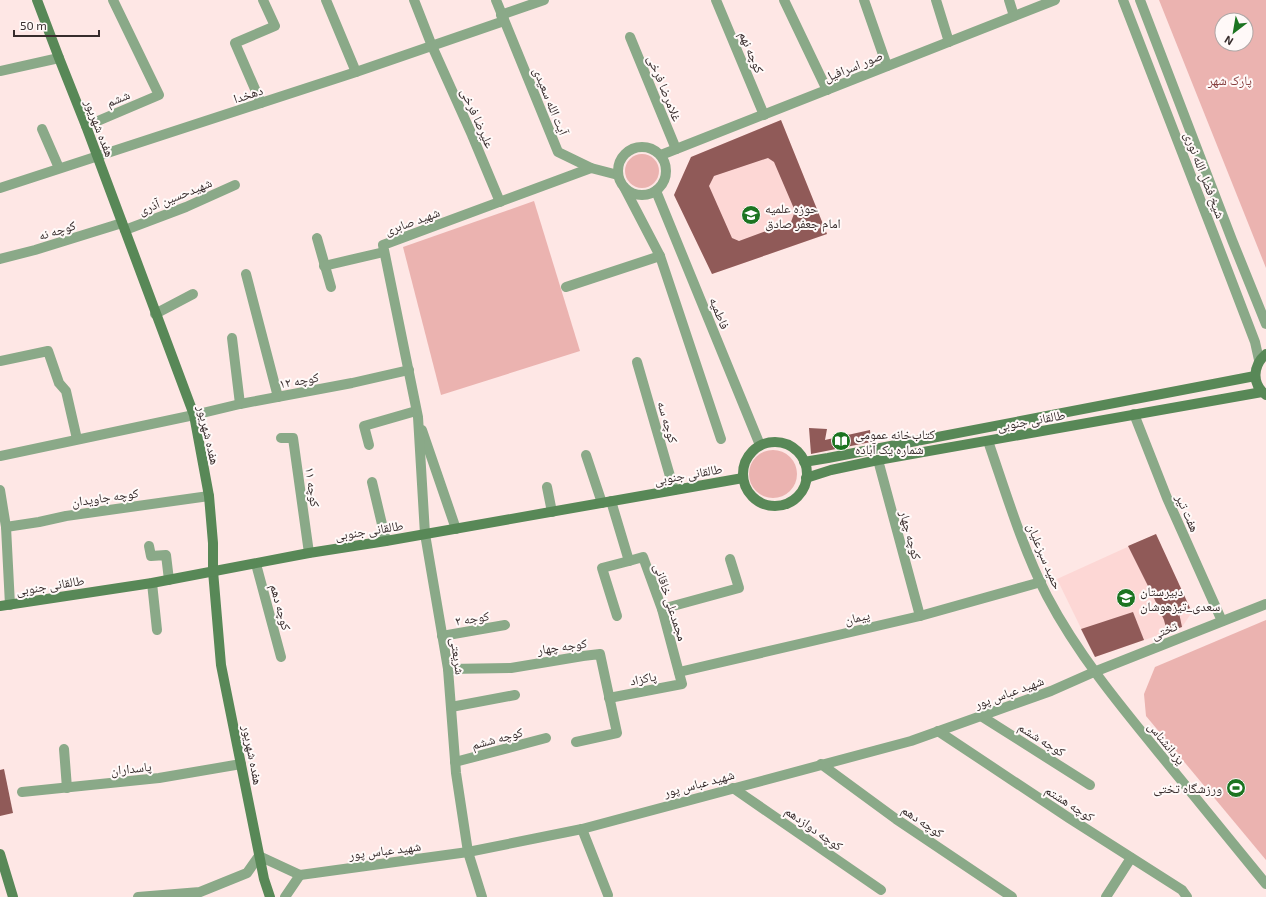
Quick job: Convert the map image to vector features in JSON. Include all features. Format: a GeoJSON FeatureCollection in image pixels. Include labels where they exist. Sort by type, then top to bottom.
{"type":"FeatureCollection","features":[{"type":"Feature","properties":{"kind":"main road","name":"هفده شهریور"},"geometry":{"type":"LineString","coordinates":[[37,0],[58,58],[86,126],[194,415],[209,496],[213,542],[213,571],[221,665],[259,856],[270,897]]}},
{"type":"Feature","properties":{"kind":"main road"},"geometry":{"type":"LineString","coordinates":[[1263,357],[1256,368],[1255,376],[1257,385],[1264,394]]}},
{"type":"Feature","properties":{"kind":"main road","name":"طالقانی جنوبی"},"geometry":{"type":"LineString","coordinates":[[804,462],[1255,376]]}},
{"type":"Feature","properties":{"kind":"main road","name":"طالقانی جنوبی"},"geometry":{"type":"LineString","coordinates":[[806,478],[830,470],[878,460],[1134,414],[1264,394]]}},
{"type":"Feature","properties":{"kind":"main road"},"geometry":{"type":"LineString","coordinates":[[770,442],[781,442],[791,446],[799,453],[804,462],[806,478],[803,488],[798,496],[789,502],[780,505],[770,505],[760,502],[752,496],[746,488],[743,478],[743,468],[746,459],[752,451],[760,445],[770,442]]}},
{"type":"Feature","properties":{"kind":"main road","name":"طالقانی جنوبی"},"geometry":{"type":"LineString","coordinates":[[5,606],[152,583],[309,553],[456,529],[743,478]]}},
{"type":"Feature","properties":{"kind":"main road"},"geometry":{"type":"LineString","coordinates":[[0,854],[12,897]]}},
{"type":"Feature","properties":{"kind":"street","name":"ششم"},"geometry":{"type":"LineString","coordinates":[[86,126],[159,96],[113,0]]}},
{"type":"Feature","properties":{"kind":"street"},"geometry":{"type":"LineString","coordinates":[[261,103],[235,43],[275,26],[263,0]]}},
{"type":"Feature","properties":{"kind":"street"},"geometry":{"type":"LineString","coordinates":[[326,0],[356,72]]}},
{"type":"Feature","properties":{"kind":"street","name":"علیرضا فرخی"},"geometry":{"type":"LineString","coordinates":[[414,0],[432,46],[500,202]]}},
{"type":"Feature","properties":{"kind":"street","name":"آیت الله سعیدی"},"geometry":{"type":"LineString","coordinates":[[496,0],[558,152],[591,168],[618,175]]}},
{"type":"Feature","properties":{"kind":"street"},"geometry":{"type":"LineString","coordinates":[[503,18],[544,0]]}},
{"type":"Feature","properties":{"kind":"street","name":"کوچه نهم"},"geometry":{"type":"LineString","coordinates":[[716,0],[764,115]]}},
{"type":"Feature","properties":{"kind":"street"},"geometry":{"type":"LineString","coordinates":[[784,0],[827,90]]}},
{"type":"Feature","properties":{"kind":"street"},"geometry":{"type":"LineString","coordinates":[[864,0],[887,66]]}},
{"type":"Feature","properties":{"kind":"street"},"geometry":{"type":"LineString","coordinates":[[936,0],[949,42]]}},
{"type":"Feature","properties":{"kind":"street"},"geometry":{"type":"LineString","coordinates":[[1009,0],[1014,16]]}},
{"type":"Feature","properties":{"kind":"street","name":"صور اسرافیل"},"geometry":{"type":"LineString","coordinates":[[661,155],[1055,0]]}},
{"type":"Feature","properties":{"kind":"street","name":"شیخ فضل الله نوری"},"geometry":{"type":"LineString","coordinates":[[1123,0],[1254,342],[1263,357]]}},
{"type":"Feature","properties":{"kind":"street","name":"شیخ فضل الله نوری"},"geometry":{"type":"LineString","coordinates":[[1140,0],[1229,233],[1266,324]]}},
{"type":"Feature","properties":{"kind":"street","name":"دهخدا"},"geometry":{"type":"LineString","coordinates":[[0,188],[356,72],[432,46],[503,18]]}},
{"type":"Feature","properties":{"kind":"street","name":"غلامرضا فرخی"},"geometry":{"type":"LineString","coordinates":[[630,37],[676,149]]}},
{"type":"Feature","properties":{"kind":"street"},"geometry":{"type":"LineString","coordinates":[[0,71],[58,58]]}},
{"type":"Feature","properties":{"kind":"street"},"geometry":{"type":"LineString","coordinates":[[42,129],[59,168]]}},
{"type":"Feature","properties":{"kind":"street"},"geometry":{"type":"LineString","coordinates":[[624,188],[629,192],[643,195],[650,194],[662,186],[666,178],[667,170],[661,155],[655,150],[647,147],[632,149],[620,160],[618,175],[624,188],[660,256],[721,439]]}},
{"type":"Feature","properties":{"kind":"street","name":"شهید صابری"},"geometry":{"type":"LineString","coordinates":[[417,414],[383,245],[591,168]]}},
{"type":"Feature","properties":{"kind":"street","name":"شهیدحسین آذری"},"geometry":{"type":"LineString","coordinates":[[123,227],[186,207],[235,185]]}},
{"type":"Feature","properties":{"kind":"street","name":"فاطمیه"},"geometry":{"type":"LineString","coordinates":[[656,191],[760,445]]}},
{"type":"Feature","properties":{"kind":"street","name":"کوچه نه"},"geometry":{"type":"LineString","coordinates":[[0,259],[123,227]]}},
{"type":"Feature","properties":{"kind":"street"},"geometry":{"type":"LineString","coordinates":[[318,238],[324,266],[331,286]]}},
{"type":"Feature","properties":{"kind":"street"},"geometry":{"type":"LineString","coordinates":[[324,266],[384,252]]}},
{"type":"Feature","properties":{"kind":"street"},"geometry":{"type":"LineString","coordinates":[[566,287],[660,256]]}},
{"type":"Feature","properties":{"kind":"street"},"geometry":{"type":"LineString","coordinates":[[246,274],[278,397]]}},
{"type":"Feature","properties":{"kind":"street"},"geometry":{"type":"LineString","coordinates":[[155,314],[193,294]]}},
{"type":"Feature","properties":{"kind":"street"},"geometry":{"type":"LineString","coordinates":[[232,338],[240,404]]}},
{"type":"Feature","properties":{"kind":"street"},"geometry":{"type":"LineString","coordinates":[[0,361],[48,351],[58,383],[66,391],[77,440]]}},
{"type":"Feature","properties":{"kind":"street","name":"کوچه سه"},"geometry":{"type":"LineString","coordinates":[[637,362],[674,490]]}},
{"type":"Feature","properties":{"kind":"street","name":"کوچه ۱۲"},"geometry":{"type":"LineString","coordinates":[[0,456],[240,404],[352,383],[409,370]]}},
{"type":"Feature","properties":{"kind":"street"},"geometry":{"type":"LineString","coordinates":[[369,445],[364,426],[417,414],[456,529]]}},
{"type":"Feature","properties":{"kind":"street","name":"شریعتی"},"geometry":{"type":"LineString","coordinates":[[417,414],[425,534],[448,669],[455,762],[468,852],[482,897]]}},
{"type":"Feature","properties":{"kind":"street","name":"هفت تیر"},"geometry":{"type":"LineString","coordinates":[[1134,414],[1167,498],[1222,621]]}},
{"type":"Feature","properties":{"kind":"street","name":"کوچه ۱۱"},"geometry":{"type":"LineString","coordinates":[[280,438],[293,438],[309,553]]}},
{"type":"Feature","properties":{"kind":"street","name":"حمید سبزعلیان"},"geometry":{"type":"LineString","coordinates":[[988,441],[1030,561],[1069,634],[1094,672]]}},
{"type":"Feature","properties":{"kind":"street"},"geometry":{"type":"LineString","coordinates":[[586,455],[629,561],[602,568],[617,616]]}},
{"type":"Feature","properties":{"kind":"street","name":"کوچه چهار"},"geometry":{"type":"LineString","coordinates":[[878,460],[920,616]]}},
{"type":"Feature","properties":{"kind":"street"},"geometry":{"type":"LineString","coordinates":[[372,482],[386,541]]}},
{"type":"Feature","properties":{"kind":"street"},"geometry":{"type":"LineString","coordinates":[[547,486],[552,512]]}},
{"type":"Feature","properties":{"kind":"street"},"geometry":{"type":"LineString","coordinates":[[0,490],[6,527],[5,606]]}},
{"type":"Feature","properties":{"kind":"street","name":"کوچه جاویدان"},"geometry":{"type":"LineString","coordinates":[[6,527],[66,516],[209,496]]}},
{"type":"Feature","properties":{"kind":"street"},"geometry":{"type":"LineString","coordinates":[[149,546],[151,556],[166,555],[169,580]]}},
{"type":"Feature","properties":{"kind":"street","name":"مجمدعلی خاقانی"},"geometry":{"type":"LineString","coordinates":[[629,561],[643,557],[662,609],[682,684]]}},
{"type":"Feature","properties":{"kind":"street"},"geometry":{"type":"LineString","coordinates":[[662,609],[739,588],[730,559]]}},
{"type":"Feature","properties":{"kind":"street","name":"کوچه دهم"},"geometry":{"type":"LineString","coordinates":[[256,564],[282,657]]}},
{"type":"Feature","properties":{"kind":"street","name":"پیمان"},"geometry":{"type":"LineString","coordinates":[[679,672],[920,616],[1041,582]]}},
{"type":"Feature","properties":{"kind":"street"},"geometry":{"type":"LineString","coordinates":[[152,583],[157,630]]}},
{"type":"Feature","properties":{"kind":"street","name":"تختی"},"geometry":{"type":"LineString","coordinates":[[1094,672],[1266,604]]}},
{"type":"Feature","properties":{"kind":"street","name":"کوجه ۲"},"geometry":{"type":"LineString","coordinates":[[442,636],[505,625]]}},
{"type":"Feature","properties":{"kind":"street","name":"کوجه چهار"},"geometry":{"type":"LineString","coordinates":[[448,669],[511,668],[600,654],[617,734],[576,742]]}},
{"type":"Feature","properties":{"kind":"street","name":"شهید عباس پور"},"geometry":{"type":"LineString","coordinates":[[300,874],[468,852],[582,828],[911,741],[1051,691],[1094,672]]}},
{"type":"Feature","properties":{"kind":"street","name":"یزدانشناس"},"geometry":{"type":"LineString","coordinates":[[1094,672],[1121,708],[1266,884]]}},
{"type":"Feature","properties":{"kind":"street","name":"پاکزاد"},"geometry":{"type":"LineString","coordinates":[[609,698],[682,684]]}},
{"type":"Feature","properties":{"kind":"street"},"geometry":{"type":"LineString","coordinates":[[451,707],[515,694]]}},
{"type":"Feature","properties":{"kind":"street","name":"کوجه ششم"},"geometry":{"type":"LineString","coordinates":[[981,716],[1090,784]]}},
{"type":"Feature","properties":{"kind":"street","name":"کوچه هشتم"},"geometry":{"type":"LineString","coordinates":[[938,731],[1182,890],[1187,897]]}},
{"type":"Feature","properties":{"kind":"street","name":"کوچه ششم"},"geometry":{"type":"LineString","coordinates":[[455,762],[546,738]]}},
{"type":"Feature","properties":{"kind":"street"},"geometry":{"type":"LineString","coordinates":[[64,749],[67,788]]}},
{"type":"Feature","properties":{"kind":"street","name":"پاسداران"},"geometry":{"type":"LineString","coordinates":[[22,792],[159,778],[241,764]]}},
{"type":"Feature","properties":{"kind":"street","name":"کوچه دهم"},"geometry":{"type":"LineString","coordinates":[[821,764],[896,819],[1012,897]]}},
{"type":"Feature","properties":{"kind":"street","name":"کوچه دوازدهم"},"geometry":{"type":"LineString","coordinates":[[733,788],[881,890]]}},
{"type":"Feature","properties":{"kind":"street"},"geometry":{"type":"LineString","coordinates":[[582,828],[608,894]]}},
{"type":"Feature","properties":{"kind":"street"},"geometry":{"type":"LineString","coordinates":[[140,897],[200,892],[247,873],[259,856],[300,874],[285,897]]}},
{"type":"Feature","properties":{"kind":"street"},"geometry":{"type":"LineString","coordinates":[[1106,897],[1131,858]]}},
{"type":"Feature","properties":{"kind":"shaded area","name":"حوزه علمیه امام جعفر صادق"},"geometry":{"type":"Polygon","coordinates":[[[781,120],[827,234],[712,274],[674,195],[691,157],[781,120]]]}},
{"type":"Feature","properties":{"kind":"shaded area","name":"دبیرستان سعدی_تیزهوشان"},"geometry":{"type":"Polygon","coordinates":[[[1156,534],[1192,612],[1182,627],[1095,657],[1057,579],[1156,534]]]}},
{"type":"Feature","properties":{"kind":"green space","name":"پارک شهر"},"geometry":{"type":"Polygon","coordinates":[[[1159,0],[1266,0],[1266,268],[1159,0]]]}},
{"type":"Feature","properties":{"kind":"green space"},"geometry":{"type":"Polygon","coordinates":[[[639,154],[645,154],[649,155],[656,161],[659,171],[658,178],[652,185],[645,188],[639,188],[635,187],[628,181],[625,174],[625,168],[626,164],[632,157],[639,154]]]}},
{"type":"Feature","properties":{"kind":"green space"},"geometry":{"type":"Polygon","coordinates":[[[534,201],[580,351],[441,395],[403,247],[534,201]]]}},
{"type":"Feature","properties":{"kind":"green space"},"geometry":{"type":"Polygon","coordinates":[[[768,450],[778,450],[787,454],[793,460],[796,465],[796,483],[787,494],[778,498],[768,498],[759,494],[753,488],[749,479],[749,469],[753,460],[759,454],[768,450]]]}},
{"type":"Feature","properties":{"kind":"green space","name":"ورزشگاه تختی"},"geometry":{"type":"Polygon","coordinates":[[[1266,620],[1266,860],[1146,716],[1144,694],[1155,667],[1266,620]]]}},
{"type":"Feature","properties":{"kind":"building","name":"حوزه علمیه امام جعفر صادق"},"geometry":{"type":"Polygon","coordinates":[[[781,120],[827,234],[712,274],[674,195],[691,157],[781,120]],[[768,158],[714,176],[709,186],[732,238],[739,241],[791,222],[795,211],[774,162],[768,158]]]}},
{"type":"Feature","properties":{"kind":"building","name":"کتاب‌خانه عمومی شماره یک آباده"},"geometry":{"type":"Polygon","coordinates":[[[809,428],[827,429],[825,440],[870,430],[871,442],[811,454],[809,428]]]}},
{"type":"Feature","properties":{"kind":"building"},"geometry":{"type":"Polygon","coordinates":[[[1156,534],[1190,608],[1179,613],[1182,627],[1167,632],[1164,620],[1128,546],[1156,534]]]}},
{"type":"Feature","properties":{"kind":"building"},"geometry":{"type":"Polygon","coordinates":[[[1133,612],[1144,640],[1095,657],[1081,629],[1133,612]]]}},
{"type":"Feature","properties":{"kind":"building"},"geometry":{"type":"Polygon","coordinates":[[[4,769],[13,813],[0,816],[0,770],[4,769]]]}},
{"type":"Feature","properties":{"kind":"place","name":"حوزه علمیه امام جعفر صادق"},"geometry":{"type":"Point","coordinates":[751,215]}},
{"type":"Feature","properties":{"kind":"place","name":"کتاب‌خانه عمومی شماره یک آباده"},"geometry":{"type":"Point","coordinates":[841,441]}},
{"type":"Feature","properties":{"kind":"place","name":"دبیرستان سعدی_تیزهوشان"},"geometry":{"type":"Point","coordinates":[1126,598]}},
{"type":"Feature","properties":{"kind":"place","name":"ورزشگاه تختی"},"geometry":{"type":"Point","coordinates":[1236,788]}}]}
